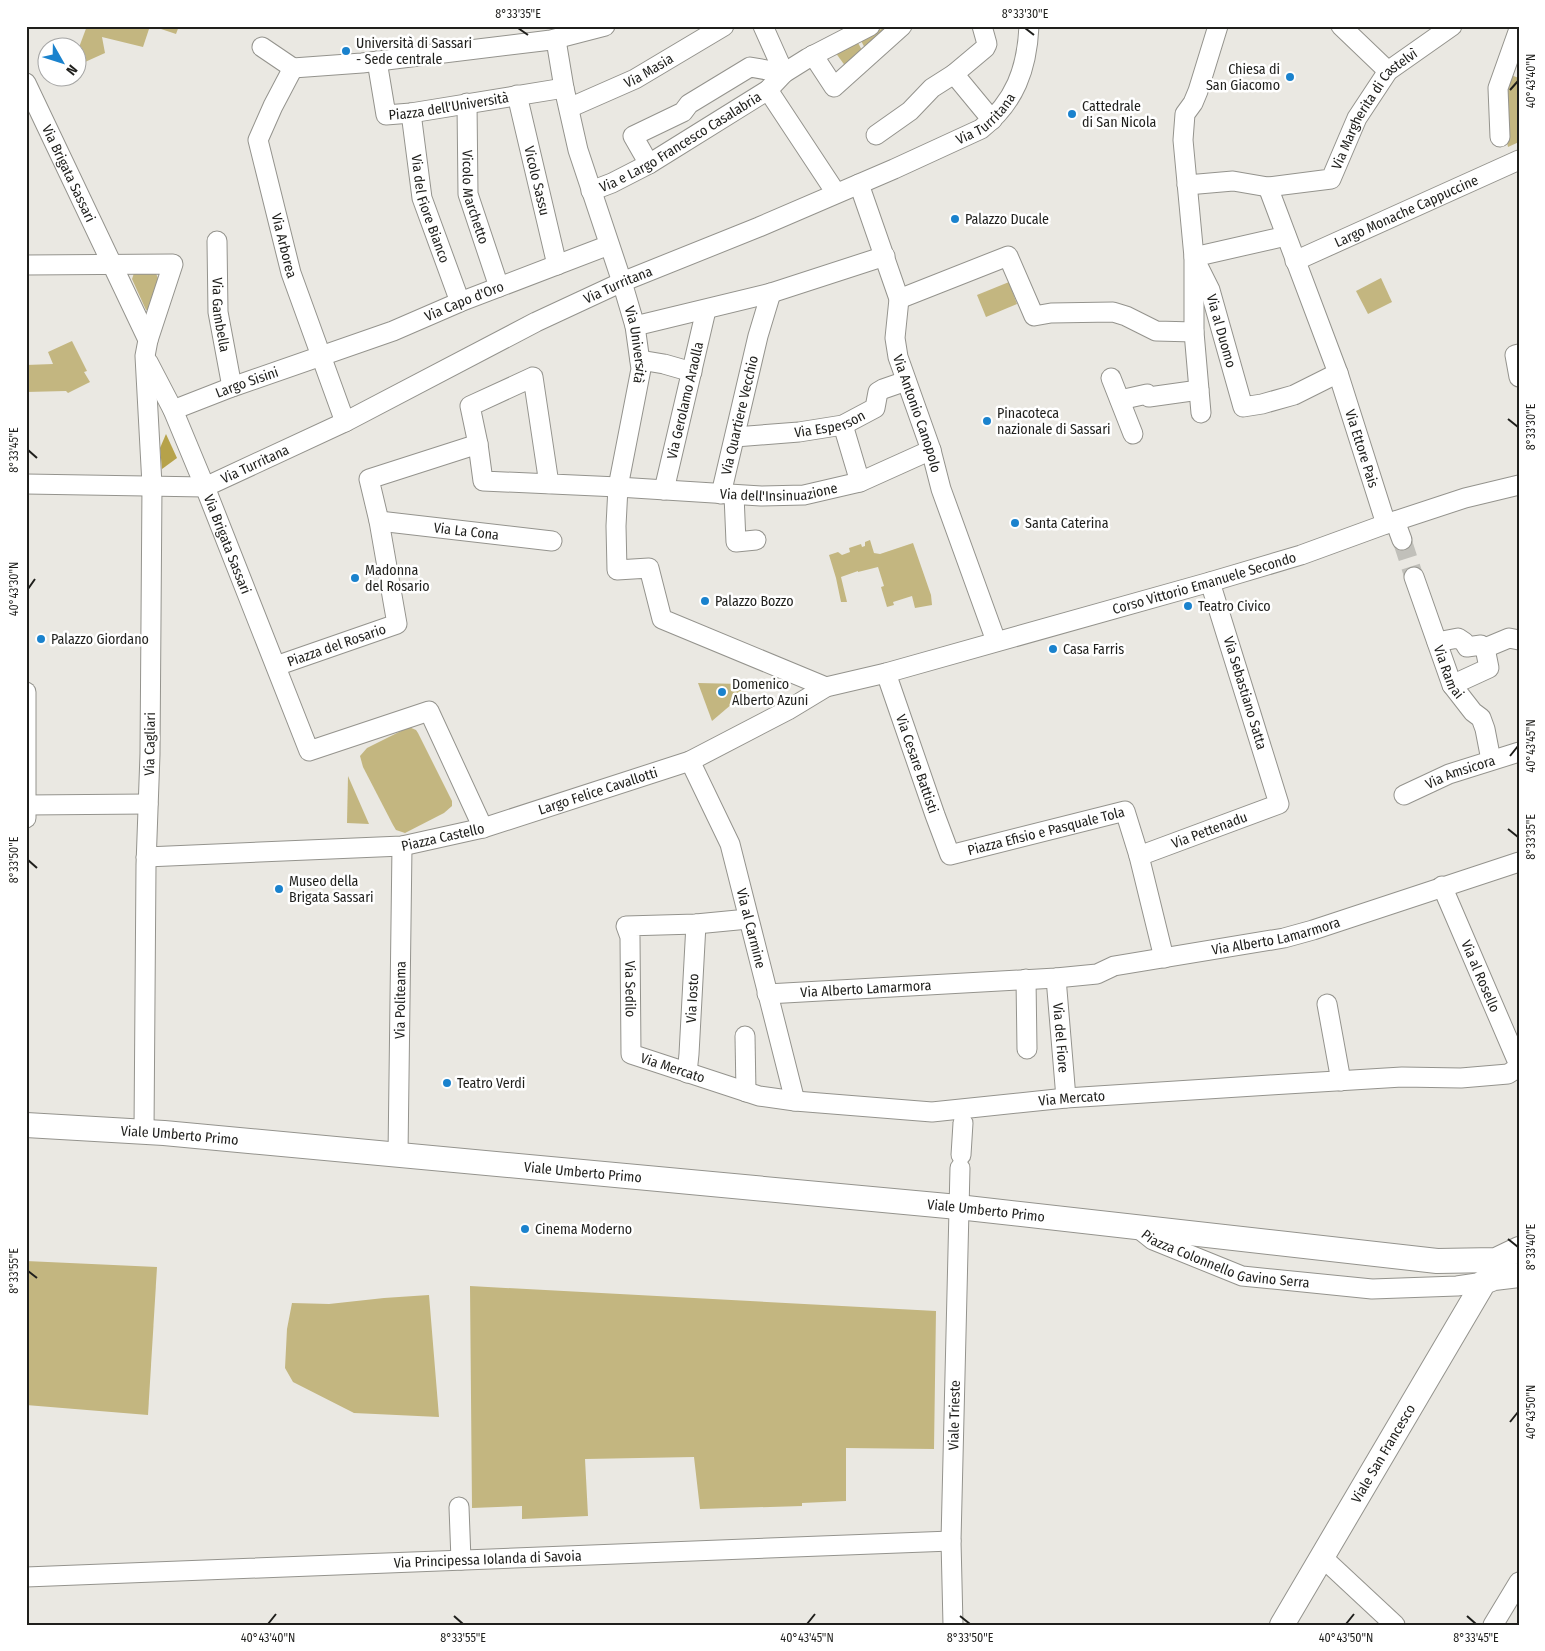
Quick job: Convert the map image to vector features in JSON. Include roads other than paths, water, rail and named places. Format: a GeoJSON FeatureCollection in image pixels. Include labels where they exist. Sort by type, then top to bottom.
{"type":"FeatureCollection","features":[{"type":"Feature","properties":{"kind":"main road","name":"Viale Umberto Primo"},"geometry":{"type":"LineString","coordinates":[[26,1126],[144,1132],[398,1154],[958,1207],[1138,1228]]}},
{"type":"Feature","properties":{"kind":"main road","name":"Piazza Colonnello Gavino Serra"},"geometry":{"type":"LineString","coordinates":[[1138,1228],[1437,1261],[1496,1260],[1519,1249]]}},
{"type":"Feature","properties":{"kind":"main road","name":"Piazza Colonnello Gavino Serra"},"geometry":{"type":"LineString","coordinates":[[1484,1282],[1494,1278],[1519,1275]]}},
{"type":"Feature","properties":{"kind":"main road","name":"Viale San Francesco"},"geometry":{"type":"LineString","coordinates":[[1282,1625],[1484,1282]]}},
{"type":"Feature","properties":{"kind":"street"},"geometry":{"type":"LineString","coordinates":[[262,47],[293,68],[369,62],[556,40],[605,26]]}},
{"type":"Feature","properties":{"kind":"street","name":"Via Masia"},"geometry":{"type":"LineString","coordinates":[[569,108],[634,79],[724,26]]}},
{"type":"Feature","properties":{"kind":"street"},"geometry":{"type":"LineString","coordinates":[[763,26],[784,73]]}},
{"type":"Feature","properties":{"kind":"street","name":"Via e Largo Francesco Casalabria"},"geometry":{"type":"LineString","coordinates":[[592,191],[649,164],[768,90],[784,73],[870,26]]}},
{"type":"Feature","properties":{"kind":"street"},"geometry":{"type":"LineString","coordinates":[[814,55],[834,87],[902,26]]}},
{"type":"Feature","properties":{"kind":"street"},"geometry":{"type":"LineString","coordinates":[[876,135],[910,111],[932,88],[954,74],[984,48],[987,44],[982,26]]}},
{"type":"Feature","properties":{"kind":"street","name":"Via Turritana"},"geometry":{"type":"LineString","coordinates":[[26,484],[205,487],[345,422],[536,322],[622,282],[759,227],[980,129],[1003,108],[1016,87],[1028,50],[1029,26]]}},
{"type":"Feature","properties":{"kind":"street"},"geometry":{"type":"LineString","coordinates":[[1342,26],[1388,72]]}},
{"type":"Feature","properties":{"kind":"street","name":"Via Margherita di Castelvì"},"geometry":{"type":"LineString","coordinates":[[1268,187],[1331,179],[1357,118],[1388,72],[1452,26]]}},
{"type":"Feature","properties":{"kind":"street","name":"Via al Duomo"},"geometry":{"type":"LineString","coordinates":[[1201,413],[1194,332],[1194,257],[1184,140],[1186,114],[1198,91],[1212,29]]}},
{"type":"Feature","properties":{"kind":"street"},"geometry":{"type":"LineString","coordinates":[[1500,137],[1498,88],[1519,29]]}},
{"type":"Feature","properties":{"kind":"street","name":"Via Università"},"geometry":{"type":"LineString","coordinates":[[556,40],[564,88],[578,150],[635,326],[640,360],[641,369],[618,487],[616,526],[617,570],[649,568],[662,619],[826,687]]}},
{"type":"Feature","properties":{"kind":"street","name":"Piazza dell'Università"},"geometry":{"type":"LineString","coordinates":[[369,62],[386,115],[412,113],[564,88]]}},
{"type":"Feature","properties":{"kind":"street"},"geometry":{"type":"LineString","coordinates":[[649,164],[633,136],[683,112],[689,104],[750,67],[784,73]]}},
{"type":"Feature","properties":{"kind":"street","name":"Via Arborea"},"geometry":{"type":"LineString","coordinates":[[293,68],[258,140],[291,273],[345,422]]}},
{"type":"Feature","properties":{"kind":"street"},"geometry":{"type":"LineString","coordinates":[[954,74],[992,120]]}},
{"type":"Feature","properties":{"kind":"street","name":"Via Brigata Sassari"},"geometry":{"type":"LineString","coordinates":[[26,83],[112,264],[205,487],[309,751]]}},
{"type":"Feature","properties":{"kind":"street"},"geometry":{"type":"LineString","coordinates":[[768,90],[836,193]]}},
{"type":"Feature","properties":{"kind":"street","name":"Vicolo Sassu"},"geometry":{"type":"LineString","coordinates":[[517,95],[557,265]]}},
{"type":"Feature","properties":{"kind":"street","name":"Vicolo Marchetto"},"geometry":{"type":"LineString","coordinates":[[467,103],[468,194],[499,287]]}},
{"type":"Feature","properties":{"kind":"street","name":"Via del Fiore Bianco"},"geometry":{"type":"LineString","coordinates":[[412,113],[422,198],[460,302]]}},
{"type":"Feature","properties":{"kind":"street"},"geometry":{"type":"LineString","coordinates":[[667,120],[682,144]]}},
{"type":"Feature","properties":{"kind":"street","name":"Largo Monache Cappuccine"},"geometry":{"type":"LineString","coordinates":[[1295,261],[1519,160]]}},
{"type":"Feature","properties":{"kind":"street"},"geometry":{"type":"LineString","coordinates":[[1187,185],[1233,181],[1268,187]]}},
{"type":"Feature","properties":{"kind":"street","name":"Via Antonio Canopolo"},"geometry":{"type":"LineString","coordinates":[[859,184],[899,299],[895,338],[898,357],[931,450],[941,490],[996,641]]}},
{"type":"Feature","properties":{"kind":"street","name":"Via Ettore Pais"},"geometry":{"type":"LineString","coordinates":[[1268,187],[1391,522]]}},
{"type":"Feature","properties":{"kind":"street"},"geometry":{"type":"LineString","coordinates":[[1194,257],[1286,236]]}},
{"type":"Feature","properties":{"kind":"street","name":"Via Gambella"},"geometry":{"type":"LineString","coordinates":[[217,241],[218,312],[232,387]]}},
{"type":"Feature","properties":{"kind":"street","name":"Via Capo d'Oro"},"geometry":{"type":"LineString","coordinates":[[320,356],[392,331],[460,302],[609,245]]}},
{"type":"Feature","properties":{"kind":"street"},"geometry":{"type":"LineString","coordinates":[[635,326],[771,293],[885,256]]}},
{"type":"Feature","properties":{"kind":"street"},"geometry":{"type":"LineString","coordinates":[[899,299],[1008,256],[1034,316],[1051,313],[1113,312],[1126,316],[1156,331],[1194,332]]}},
{"type":"Feature","properties":{"kind":"street","name":"Via al Duomo"},"geometry":{"type":"LineString","coordinates":[[1194,257],[1210,290],[1243,407],[1294,395],[1338,374]]}},
{"type":"Feature","properties":{"kind":"street"},"geometry":{"type":"LineString","coordinates":[[26,265],[173,264],[146,348]]}},
{"type":"Feature","properties":{"kind":"street","name":"Via Quartiere Vecchio"},"geometry":{"type":"LineString","coordinates":[[756,540],[736,542],[728,494],[735,437],[758,336],[771,293]]}},
{"type":"Feature","properties":{"kind":"street","name":"Via Gerolamo Araolla"},"geometry":{"type":"LineString","coordinates":[[664,490],[706,310]]}},
{"type":"Feature","properties":{"kind":"street","name":"Via Cagliari"},"geometry":{"type":"LineString","coordinates":[[144,1132],[152,486],[146,348]]}},
{"type":"Feature","properties":{"kind":"street"},"geometry":{"type":"LineString","coordinates":[[1519,354],[1515,356],[1519,377]]}},
{"type":"Feature","properties":{"kind":"street","name":"Largo Sisini"},"geometry":{"type":"LineString","coordinates":[[173,410],[320,356]]}},
{"type":"Feature","properties":{"kind":"street"},"geometry":{"type":"LineString","coordinates":[[640,360],[692,372]]}},
{"type":"Feature","properties":{"kind":"street"},"geometry":{"type":"LineString","coordinates":[[379,521],[369,479],[478,444],[470,406],[533,377],[549,484]]}},
{"type":"Feature","properties":{"kind":"street"},"geometry":{"type":"LineString","coordinates":[[1111,378],[1133,434]]}},
{"type":"Feature","properties":{"kind":"street","name":"Via Esperson"},"geometry":{"type":"LineString","coordinates":[[735,437],[798,432],[843,425],[875,408],[878,392],[906,381]]}},
{"type":"Feature","properties":{"kind":"street"},"geometry":{"type":"LineString","coordinates":[[1120,400],[1147,394],[1149,397],[1199,390]]}},
{"type":"Feature","properties":{"kind":"street"},"geometry":{"type":"LineString","coordinates":[[843,425],[860,482]]}},
{"type":"Feature","properties":{"kind":"street","name":"Via dell'Insinuazione"},"geometry":{"type":"LineString","coordinates":[[478,444],[483,481],[761,496],[804,495],[860,482],[931,450]]}},
{"type":"Feature","properties":{"kind":"street","name":"Corso Vittorio Emanuele Secondo"},"geometry":{"type":"LineString","coordinates":[[826,687],[1210,582],[1301,555],[1391,522],[1465,498],[1519,486]]}},
{"type":"Feature","properties":{"kind":"street","name":"Via La Cona"},"geometry":{"type":"LineString","coordinates":[[379,521],[552,541]]}},
{"type":"Feature","properties":{"kind":"street","name":"Piazza del Rosario"},"geometry":{"type":"LineString","coordinates":[[276,666],[397,624],[379,521]]}},
{"type":"Feature","properties":{"kind":"street"},"geometry":{"type":"LineString","coordinates":[[1391,522],[1402,540]]}},
{"type":"Feature","properties":{"kind":"street","name":"Via Ramai"},"geometry":{"type":"LineString","coordinates":[[1414,577],[1452,685],[1473,712],[1481,718],[1485,728],[1491,760]]}},
{"type":"Feature","properties":{"kind":"street","name":"Via Sebastiano Satta"},"geometry":{"type":"LineString","coordinates":[[1210,582],[1279,804]]}},
{"type":"Feature","properties":{"kind":"street"},"geometry":{"type":"LineString","coordinates":[[1437,642],[1458,638],[1467,647],[1481,646],[1485,648],[1509,638],[1519,640]]}},
{"type":"Feature","properties":{"kind":"street"},"geometry":{"type":"LineString","coordinates":[[1452,685],[1489,668],[1485,648]]}},
{"type":"Feature","properties":{"kind":"street","name":"Via Cesare Battisti"},"geometry":{"type":"LineString","coordinates":[[886,672],[950,855]]}},
{"type":"Feature","properties":{"kind":"street","name":"Largo Felice Cavallotti"},"geometry":{"type":"LineString","coordinates":[[483,828],[690,761],[788,710],[826,687]]}},
{"type":"Feature","properties":{"kind":"street"},"geometry":{"type":"LineString","coordinates":[[26,692],[26,818]]}},
{"type":"Feature","properties":{"kind":"street","name":"Piazza Castello"},"geometry":{"type":"LineString","coordinates":[[146,857],[402,846],[483,828],[429,711],[309,751]]}},
{"type":"Feature","properties":{"kind":"street","name":"Via Amsicora"},"geometry":{"type":"LineString","coordinates":[[1404,795],[1449,774],[1519,752]]}},
{"type":"Feature","properties":{"kind":"street","name":"Via al Carmine"},"geometry":{"type":"LineString","coordinates":[[690,761],[730,844],[766,994],[795,1101]]}},
{"type":"Feature","properties":{"kind":"street"},"geometry":{"type":"LineString","coordinates":[[26,805],[148,804]]}},
{"type":"Feature","properties":{"kind":"street","name":"Via Pettenadu"},"geometry":{"type":"LineString","coordinates":[[1140,856],[1279,804]]}},
{"type":"Feature","properties":{"kind":"street","name":"Piazza Efisio e Pasquale Tola"},"geometry":{"type":"LineString","coordinates":[[950,855],[1125,811],[1140,856]]}},
{"type":"Feature","properties":{"kind":"street","name":"Via Politeama"},"geometry":{"type":"LineString","coordinates":[[398,1154],[402,846]]}},
{"type":"Feature","properties":{"kind":"street"},"geometry":{"type":"LineString","coordinates":[[1140,856],[1164,958]]}},
{"type":"Feature","properties":{"kind":"street","name":"Via Alberto Lamarmora"},"geometry":{"type":"LineString","coordinates":[[766,994],[1056,978],[1097,974],[1114,966],[1284,938],[1519,862]]}},
{"type":"Feature","properties":{"kind":"street","name":"Via al Rosello"},"geometry":{"type":"LineString","coordinates":[[1436,888],[1519,1066]]}},
{"type":"Feature","properties":{"kind":"street"},"geometry":{"type":"LineString","coordinates":[[696,924],[748,919]]}},
{"type":"Feature","properties":{"kind":"street","name":"Via Sedilo"},"geometry":{"type":"LineString","coordinates":[[631,1054],[630,937],[626,926],[696,924]]}},
{"type":"Feature","properties":{"kind":"street","name":"Via Iosto"},"geometry":{"type":"LineString","coordinates":[[686,1073],[689,1054],[696,924]]}},
{"type":"Feature","properties":{"kind":"street","name":"Via del Fiore"},"geometry":{"type":"LineString","coordinates":[[1056,978],[1066,1098]]}},
{"type":"Feature","properties":{"kind":"street"},"geometry":{"type":"LineString","coordinates":[[1026,979],[1027,1049]]}},
{"type":"Feature","properties":{"kind":"street"},"geometry":{"type":"LineString","coordinates":[[1327,1004],[1341,1081]]}},
{"type":"Feature","properties":{"kind":"street"},"geometry":{"type":"LineString","coordinates":[[745,1036],[746,1092]]}},
{"type":"Feature","properties":{"kind":"street","name":"Via Mercato"},"geometry":{"type":"LineString","coordinates":[[631,1054],[759,1096],[795,1101],[963,1114],[1066,1098],[1402,1077],[1461,1078],[1508,1074],[1519,1066]]}},
{"type":"Feature","properties":{"kind":"street","name":"Viale Trieste"},"geometry":{"type":"LineString","coordinates":[[953,1625],[951,1541],[958,1207],[963,1114]]}},
{"type":"Feature","properties":{"kind":"street","name":"Piazza Colonnello Gavino Serra"},"geometry":{"type":"LineString","coordinates":[[1138,1228],[1153,1240],[1242,1276],[1372,1289],[1457,1286],[1484,1282]]}},
{"type":"Feature","properties":{"kind":"street"},"geometry":{"type":"LineString","coordinates":[[459,1507],[461,1560]]}},
{"type":"Feature","properties":{"kind":"street","name":"Via Principessa Iolanda di Savoia"},"geometry":{"type":"LineString","coordinates":[[26,1577],[951,1541]]}},
{"type":"Feature","properties":{"kind":"street"},"geometry":{"type":"LineString","coordinates":[[1322,1557],[1395,1625]]}},
{"type":"Feature","properties":{"kind":"street"},"geometry":{"type":"LineString","coordinates":[[1493,1625],[1519,1582]]}},
{"type":"Feature","properties":{"kind":"tunnel"},"geometry":{"type":"LineString","coordinates":[[1402,540],[1414,577]]}},
{"type":"Feature","properties":{"kind":"place","name":"Università di Sassari - Sede centrale"},"geometry":{"type":"Point","coordinates":[346,51]}},
{"type":"Feature","properties":{"kind":"place","name":"Chiesa di San Giacomo"},"geometry":{"type":"Point","coordinates":[1290,77]}},
{"type":"Feature","properties":{"kind":"place","name":"Cattedrale di San Nicola"},"geometry":{"type":"Point","coordinates":[1072,114]}},
{"type":"Feature","properties":{"kind":"place","name":"Palazzo Ducale"},"geometry":{"type":"Point","coordinates":[955,219]}},
{"type":"Feature","properties":{"kind":"place","name":"Pinacoteca nazionale di Sassari"},"geometry":{"type":"Point","coordinates":[987,421]}},
{"type":"Feature","properties":{"kind":"place","name":"Santa Caterina"},"geometry":{"type":"Point","coordinates":[1015,523]}},
{"type":"Feature","properties":{"kind":"place","name":"Madonna del Rosario"},"geometry":{"type":"Point","coordinates":[355,578]}},
{"type":"Feature","properties":{"kind":"place","name":"Palazzo Bozzo"},"geometry":{"type":"Point","coordinates":[705,601]}},
{"type":"Feature","properties":{"kind":"place","name":"Teatro Civico"},"geometry":{"type":"Point","coordinates":[1188,606]}},
{"type":"Feature","properties":{"kind":"place","name":"Palazzo Giordano"},"geometry":{"type":"Point","coordinates":[41,639]}},
{"type":"Feature","properties":{"kind":"place","name":"Casa Farris"},"geometry":{"type":"Point","coordinates":[1053,649]}},
{"type":"Feature","properties":{"kind":"place","name":"Domenico Alberto Azuni"},"geometry":{"type":"Point","coordinates":[722,692]}},
{"type":"Feature","properties":{"kind":"place","name":"Museo della Brigata Sassari"},"geometry":{"type":"Point","coordinates":[279,889]}},
{"type":"Feature","properties":{"kind":"place","name":"Teatro Verdi"},"geometry":{"type":"Point","coordinates":[447,1083]}},
{"type":"Feature","properties":{"kind":"place","name":"Cinema Moderno"},"geometry":{"type":"Point","coordinates":[525,1229]}}]}
